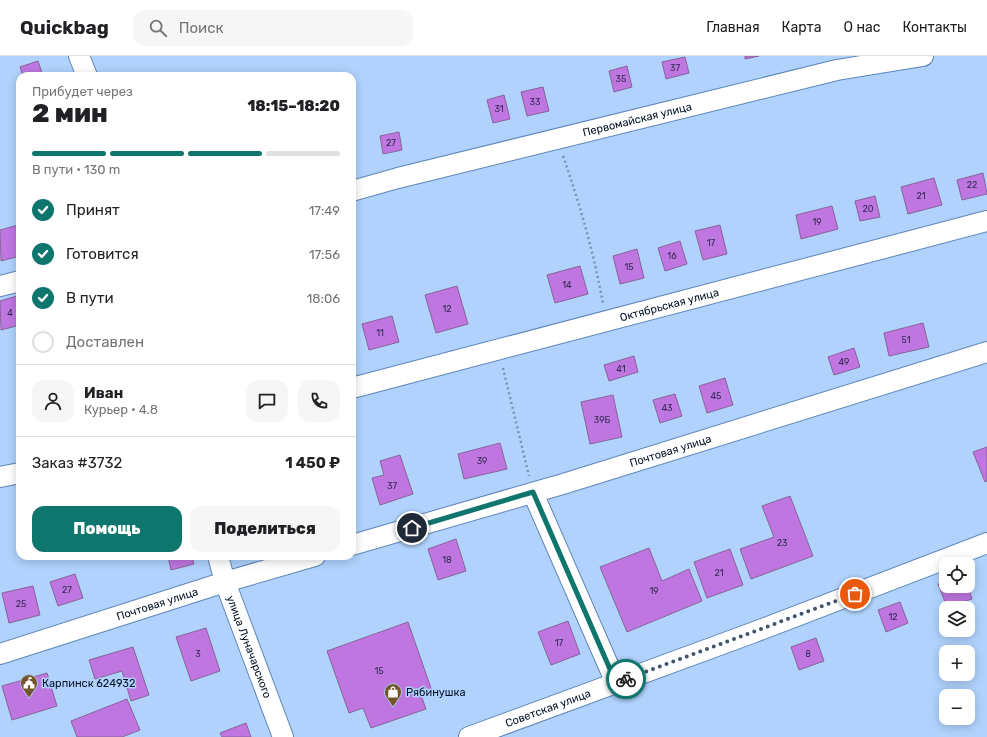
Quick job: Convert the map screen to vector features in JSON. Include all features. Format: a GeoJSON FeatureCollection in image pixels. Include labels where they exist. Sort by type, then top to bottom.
{"type":"FeatureCollection","features":[{"type":"Feature","properties":{"kind":"street"},"geometry":{"type":"LineString","coordinates":[[79,56],[85,72]]}},
{"type":"Feature","properties":{"kind":"street","name":"Первомайская улица"},"geometry":{"type":"LineString","coordinates":[[356,190],[837,70],[923,56]]}},
{"type":"Feature","properties":{"kind":"street","name":"Октябрьская улица"},"geometry":{"type":"LineString","coordinates":[[356,387],[987,221]]}},
{"type":"Feature","properties":{"kind":"street"},"geometry":{"type":"LineString","coordinates":[[0,286],[16,282]]}},
{"type":"Feature","properties":{"kind":"street","name":"Почтовая улица"},"geometry":{"type":"LineString","coordinates":[[356,544],[533,492],[987,352]]}},
{"type":"Feature","properties":{"kind":"street"},"geometry":{"type":"LineString","coordinates":[[0,477],[16,474]]}},
{"type":"Feature","properties":{"kind":"street"},"geometry":{"type":"LineString","coordinates":[[533,492],[616,683]]}},
{"type":"Feature","properties":{"kind":"street","name":"Советская улица"},"geometry":{"type":"LineString","coordinates":[[469,737],[752,634],[987,543]]}},
{"type":"Feature","properties":{"kind":"street","name":"улица Луначарского"},"geometry":{"type":"LineString","coordinates":[[219,560],[225,582],[283,737]]}},
{"type":"Feature","properties":{"kind":"street","name":"Почтовая улица"},"geometry":{"type":"LineString","coordinates":[[0,654],[225,582],[301,560]]}},
{"type":"Feature","properties":{"kind":"path"},"geometry":{"type":"LineString","coordinates":[[557,139],[582,212],[595,259],[607,321]]}},
{"type":"Feature","properties":{"kind":"path"},"geometry":{"type":"LineString","coordinates":[[499,350],[533,492]]}},
{"type":"Feature","properties":{"kind":"building"},"geometry":{"type":"Polygon","coordinates":[[[745,56],[759,56],[745,59],[745,56]]]}},
{"type":"Feature","properties":{"kind":"building"},"geometry":{"type":"Polygon","coordinates":[[[685,57],[689,73],[666,79],[662,62],[685,57]]]}},
{"type":"Feature","properties":{"kind":"building"},"geometry":{"type":"Polygon","coordinates":[[[38,61],[42,72],[22,72],[20,67],[38,61]]]}},
{"type":"Feature","properties":{"kind":"building"},"geometry":{"type":"Polygon","coordinates":[[[627,66],[632,87],[614,92],[609,71],[627,66]]]}},
{"type":"Feature","properties":{"kind":"building"},"geometry":{"type":"Polygon","coordinates":[[[543,87],[549,111],[527,116],[521,92],[543,87]]]}},
{"type":"Feature","properties":{"kind":"building"},"geometry":{"type":"Polygon","coordinates":[[[504,95],[510,119],[493,123],[487,100],[504,95]]]}},
{"type":"Feature","properties":{"kind":"building"},"geometry":{"type":"Polygon","coordinates":[[[399,132],[402,150],[383,154],[380,136],[399,132]]]}},
{"type":"Feature","properties":{"kind":"building"},"geometry":{"type":"Polygon","coordinates":[[[983,173],[987,194],[962,200],[957,180],[983,173]]]}},
{"type":"Feature","properties":{"kind":"building"},"geometry":{"type":"Polygon","coordinates":[[[934,178],[942,205],[908,214],[901,187],[934,178]]]}},
{"type":"Feature","properties":{"kind":"building"},"geometry":{"type":"Polygon","coordinates":[[[875,196],[880,217],[860,221],[855,201],[875,196]]]}},
{"type":"Feature","properties":{"kind":"building"},"geometry":{"type":"Polygon","coordinates":[[[832,206],[838,229],[801,239],[796,215],[832,206]]]}},
{"type":"Feature","properties":{"kind":"building"},"geometry":{"type":"Polygon","coordinates":[[[720,225],[727,254],[703,260],[695,231],[720,225]]]}},
{"type":"Feature","properties":{"kind":"building"},"geometry":{"type":"Polygon","coordinates":[[[16,226],[16,257],[1,261],[0,230],[16,226]]]}},
{"type":"Feature","properties":{"kind":"building"},"geometry":{"type":"Polygon","coordinates":[[[680,241],[687,264],[665,271],[658,248],[680,241]]]}},
{"type":"Feature","properties":{"kind":"building"},"geometry":{"type":"Polygon","coordinates":[[[637,249],[644,278],[620,284],[613,256],[637,249]]]}},
{"type":"Feature","properties":{"kind":"building"},"geometry":{"type":"Polygon","coordinates":[[[580,266],[588,294],[555,303],[547,275],[580,266]]]}},
{"type":"Feature","properties":{"kind":"building"},"geometry":{"type":"Polygon","coordinates":[[[457,286],[468,324],[436,333],[425,295],[457,286]]]}},
{"type":"Feature","properties":{"kind":"building"},"geometry":{"type":"Polygon","coordinates":[[[16,296],[16,326],[1,330],[0,301],[16,296]]]}},
{"type":"Feature","properties":{"kind":"building"},"geometry":{"type":"Polygon","coordinates":[[[392,316],[399,342],[369,350],[362,324],[392,316]]]}},
{"type":"Feature","properties":{"kind":"building"},"geometry":{"type":"Polygon","coordinates":[[[923,323],[929,347],[889,356],[884,333],[923,323]]]}},
{"type":"Feature","properties":{"kind":"building"},"geometry":{"type":"Polygon","coordinates":[[[854,348],[860,367],[834,375],[828,357],[854,348]]]}},
{"type":"Feature","properties":{"kind":"building"},"geometry":{"type":"Polygon","coordinates":[[[634,356],[638,372],[609,381],[604,365],[634,356]]]}},
{"type":"Feature","properties":{"kind":"building"},"geometry":{"type":"Polygon","coordinates":[[[725,378],[733,405],[707,413],[699,386],[725,378]]]}},
{"type":"Feature","properties":{"kind":"building"},"geometry":{"type":"Polygon","coordinates":[[[675,394],[682,416],[660,423],[653,400],[675,394]]]}},
{"type":"Feature","properties":{"kind":"building"},"geometry":{"type":"Polygon","coordinates":[[[613,395],[622,437],[590,444],[581,402],[613,395]]]}},
{"type":"Feature","properties":{"kind":"building"},"geometry":{"type":"Polygon","coordinates":[[[500,443],[507,469],[464,479],[458,454],[500,443]]]}},
{"type":"Feature","properties":{"kind":"building"},"geometry":{"type":"Polygon","coordinates":[[[987,447],[987,481],[985,482],[973,452],[987,447]]]}},
{"type":"Feature","properties":{"kind":"building"},"geometry":{"type":"Polygon","coordinates":[[[400,455],[413,494],[380,505],[372,478],[384,475],[380,461],[400,455]]]}},
{"type":"Feature","properties":{"kind":"building"},"geometry":{"type":"Polygon","coordinates":[[[790,496],[813,556],[751,579],[740,549],[774,537],[762,506],[790,496]]]}},
{"type":"Feature","properties":{"kind":"building"},"geometry":{"type":"Polygon","coordinates":[[[456,539],[466,571],[438,580],[428,549],[456,539]]]}},
{"type":"Feature","properties":{"kind":"building"},"geometry":{"type":"Polygon","coordinates":[[[649,548],[662,581],[689,569],[702,601],[627,632],[600,567],[649,548]]]}},
{"type":"Feature","properties":{"kind":"building"},"geometry":{"type":"Polygon","coordinates":[[[730,549],[743,585],[707,598],[694,562],[730,549]]]}},
{"type":"Feature","properties":{"kind":"building"},"geometry":{"type":"Polygon","coordinates":[[[169,560],[193,560],[194,564],[171,570],[169,560]]]}},
{"type":"Feature","properties":{"kind":"building"},"geometry":{"type":"Polygon","coordinates":[[[75,574],[83,598],[58,606],[50,582],[75,574]]]}},
{"type":"Feature","properties":{"kind":"building"},"geometry":{"type":"Polygon","coordinates":[[[33,586],[40,615],[9,623],[2,593],[33,586]]]}},
{"type":"Feature","properties":{"kind":"building"},"geometry":{"type":"Polygon","coordinates":[[[942,593],[970,593],[972,599],[966,601],[945,601],[942,593]]]}},
{"type":"Feature","properties":{"kind":"building"},"geometry":{"type":"Polygon","coordinates":[[[900,602],[908,623],[886,632],[878,610],[900,602]]]}},
{"type":"Feature","properties":{"kind":"building"},"geometry":{"type":"Polygon","coordinates":[[[568,621],[580,654],[551,665],[538,632],[568,621]]]}},
{"type":"Feature","properties":{"kind":"building"},"geometry":{"type":"Polygon","coordinates":[[[408,622],[432,691],[421,695],[426,709],[371,728],[363,708],[349,713],[327,651],[408,622]]]}},
{"type":"Feature","properties":{"kind":"building"},"geometry":{"type":"Polygon","coordinates":[[[206,628],[220,671],[191,681],[176,637],[206,628]]]}},
{"type":"Feature","properties":{"kind":"building"},"geometry":{"type":"Polygon","coordinates":[[[816,638],[824,661],[799,670],[791,647],[816,638]]]}},
{"type":"Feature","properties":{"kind":"building"},"geometry":{"type":"Polygon","coordinates":[[[133,647],[149,695],[131,701],[122,671],[95,679],[89,660],[133,647]]]}},
{"type":"Feature","properties":{"kind":"building"},"geometry":{"type":"Polygon","coordinates":[[[47,673],[57,706],[12,720],[2,686],[47,673]]]}},
{"type":"Feature","properties":{"kind":"building"},"geometry":{"type":"Polygon","coordinates":[[[127,699],[140,730],[122,737],[77,737],[71,721],[127,699]]]}},
{"type":"Feature","properties":{"kind":"building"},"geometry":{"type":"Polygon","coordinates":[[[246,723],[251,737],[222,737],[220,733],[246,723]]]}},
{"type":"Feature","properties":{"kind":"way so far"},"geometry":{"type":"LineString","coordinates":[[626,679],[752,634],[855,594]]}},
{"type":"Feature","properties":{"kind":"place","name":"Карпинск 624932"},"geometry":{"type":"Point","coordinates":[29,698]}},
{"type":"Feature","properties":{"kind":"place","name":"Рябинушка"},"geometry":{"type":"Point","coordinates":[393,707]}},
{"type":"Feature","properties":{"kind":"route"},"geometry":{"type":"LineString","coordinates":[[412,528],[533,492],[616,683],[626,679]]}}]}
